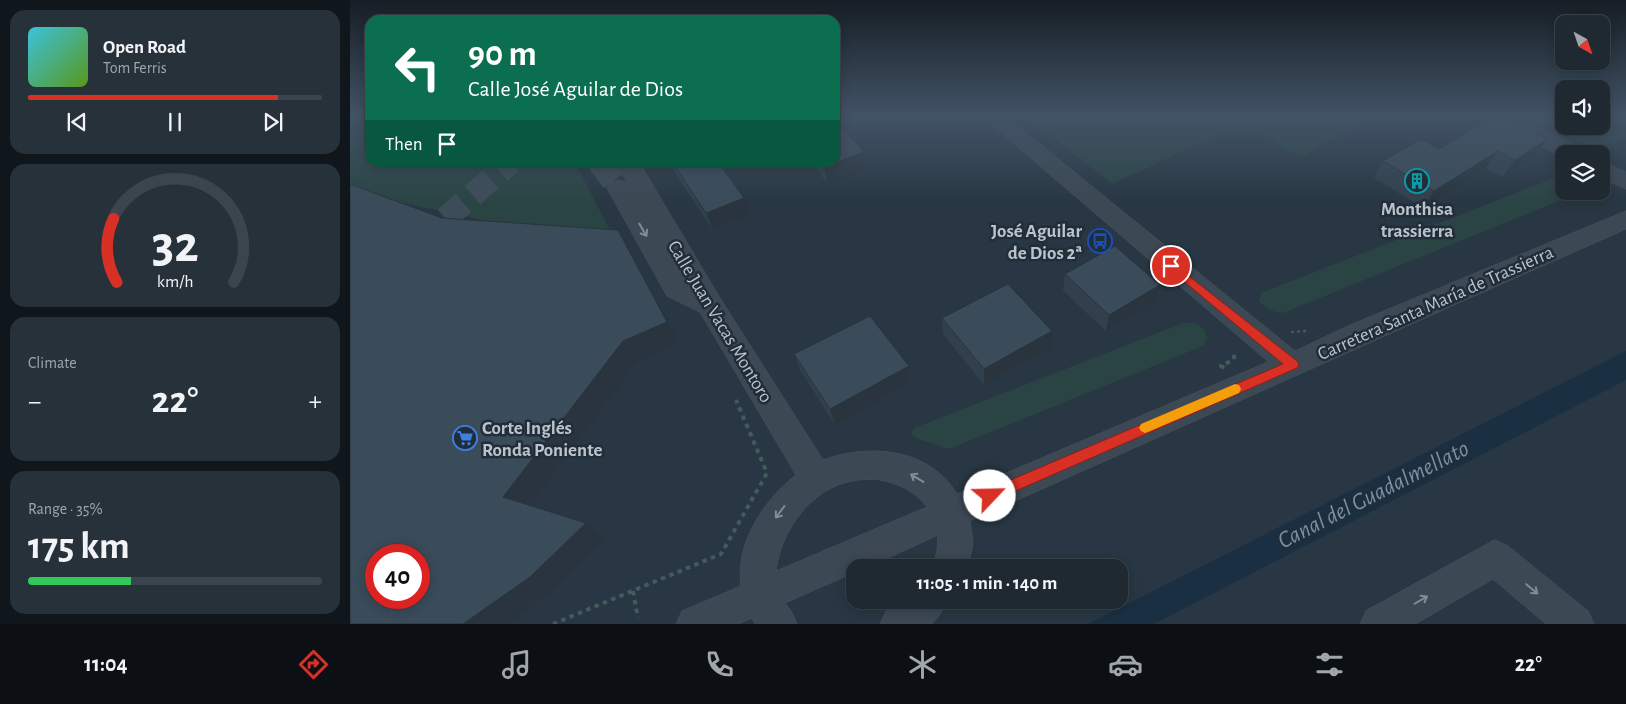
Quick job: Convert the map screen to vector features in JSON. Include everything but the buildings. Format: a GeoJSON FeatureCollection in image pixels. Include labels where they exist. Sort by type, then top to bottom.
{"type":"FeatureCollection","features":[{"type":"Feature","properties":{"kind":"street"},"geometry":{"type":"LineString","coordinates":[[1025,144],[1292,365]]}},
{"type":"Feature","properties":{"kind":"street","name":"Calle Juan Vacas Montoro"},"geometry":{"type":"LineString","coordinates":[[629,170],[816,480]]}},
{"type":"Feature","properties":{"kind":"street"},"geometry":{"type":"LineString","coordinates":[[1610,173],[1626,181]]}},
{"type":"Feature","properties":{"kind":"street","name":"Carretera Santa María de Trassierra"},"geometry":{"type":"LineString","coordinates":[[695,624],[769,609],[950,513],[1292,365],[1360,333],[1626,219]]}},
{"type":"Feature","properties":{"kind":"street"},"geometry":{"type":"LineString","coordinates":[[769,609],[759,565],[765,537],[774,520],[786,504],[816,480],[834,471],[855,466],[875,465],[895,468],[914,475],[930,486],[943,501],[950,513],[956,533],[956,545],[952,559]]}},
{"type":"Feature","properties":{"kind":"street"},"geometry":{"type":"LineString","coordinates":[[1379,624],[1495,558],[1575,624]]}},
{"type":"Feature","properties":{"kind":"street"},"geometry":{"type":"LineString","coordinates":[[899,624],[919,609]]}},
{"type":"Feature","properties":{"kind":"path"},"geometry":{"type":"LineString","coordinates":[[553,624],[720,554],[767,473],[732,391]]}},
{"type":"Feature","properties":{"kind":"path"},"geometry":{"type":"LineString","coordinates":[[633,591],[638,618]]}},
{"type":"Feature","properties":{"kind":"green space"},"geometry":{"type":"Polygon","coordinates":[[[350,144],[365,144],[365,167],[577,167],[610,230],[492,222],[350,192],[350,144]]]}},
{"type":"Feature","properties":{"kind":"green space"},"geometry":{"type":"Polygon","coordinates":[[[1062,144],[1198,144],[1112,184],[1062,144]]]}},
{"type":"Feature","properties":{"kind":"green space"},"geometry":{"type":"Polygon","coordinates":[[[1278,144],[1326,144],[1301,158],[1278,144]]]}},
{"type":"Feature","properties":{"kind":"green space"},"geometry":{"type":"Polygon","coordinates":[[[1584,144],[1611,144],[1586,145],[1584,144]]]}},
{"type":"Feature","properties":{"kind":"green space"},"geometry":{"type":"Polygon","coordinates":[[[1555,178],[1555,200],[1561,200],[1283,313],[1270,310],[1264,306],[1259,301],[1261,293],[1555,178]]]}},
{"type":"Feature","properties":{"kind":"green space"},"geometry":{"type":"Polygon","coordinates":[[[1183,323],[1195,323],[1204,329],[1207,338],[1203,346],[949,449],[918,439],[911,434],[914,428],[1183,323]]]}},
{"type":"Feature","properties":{"kind":"water","name":"Canal del Guadalmellato"},"geometry":{"type":"Polygon","coordinates":[[[1626,351],[1626,380],[1154,624],[1088,624],[1118,609],[1128,609],[1128,604],[1626,351]]]}},
{"type":"Feature","properties":{"kind":"tunnel"},"geometry":{"type":"LineString","coordinates":[[418,242],[505,167]]}},
{"type":"Feature","properties":{"kind":"tunnel"},"geometry":{"type":"LineString","coordinates":[[603,167],[619,188]]}},
{"type":"Feature","properties":{"kind":"slow traffic"},"geometry":{"type":"LineString","coordinates":[[1145,428],[1235,389]]}},
{"type":"Feature","properties":{"kind":"place","name":"Monthisa trassierra"},"geometry":{"type":"Point","coordinates":[1417,181]}},
{"type":"Feature","properties":{"kind":"place","name":"José Aguilar de Dios 2ª"},"geometry":{"type":"Point","coordinates":[1100,241]}},
{"type":"Feature","properties":{"kind":"place","name":"Corte Inglés Ronda Poniente"},"geometry":{"type":"Point","coordinates":[465,438]}},
{"type":"Feature","properties":{"kind":"route"},"geometry":{"type":"LineString","coordinates":[[990,496],[1292,365],[1171,266]]}}]}
